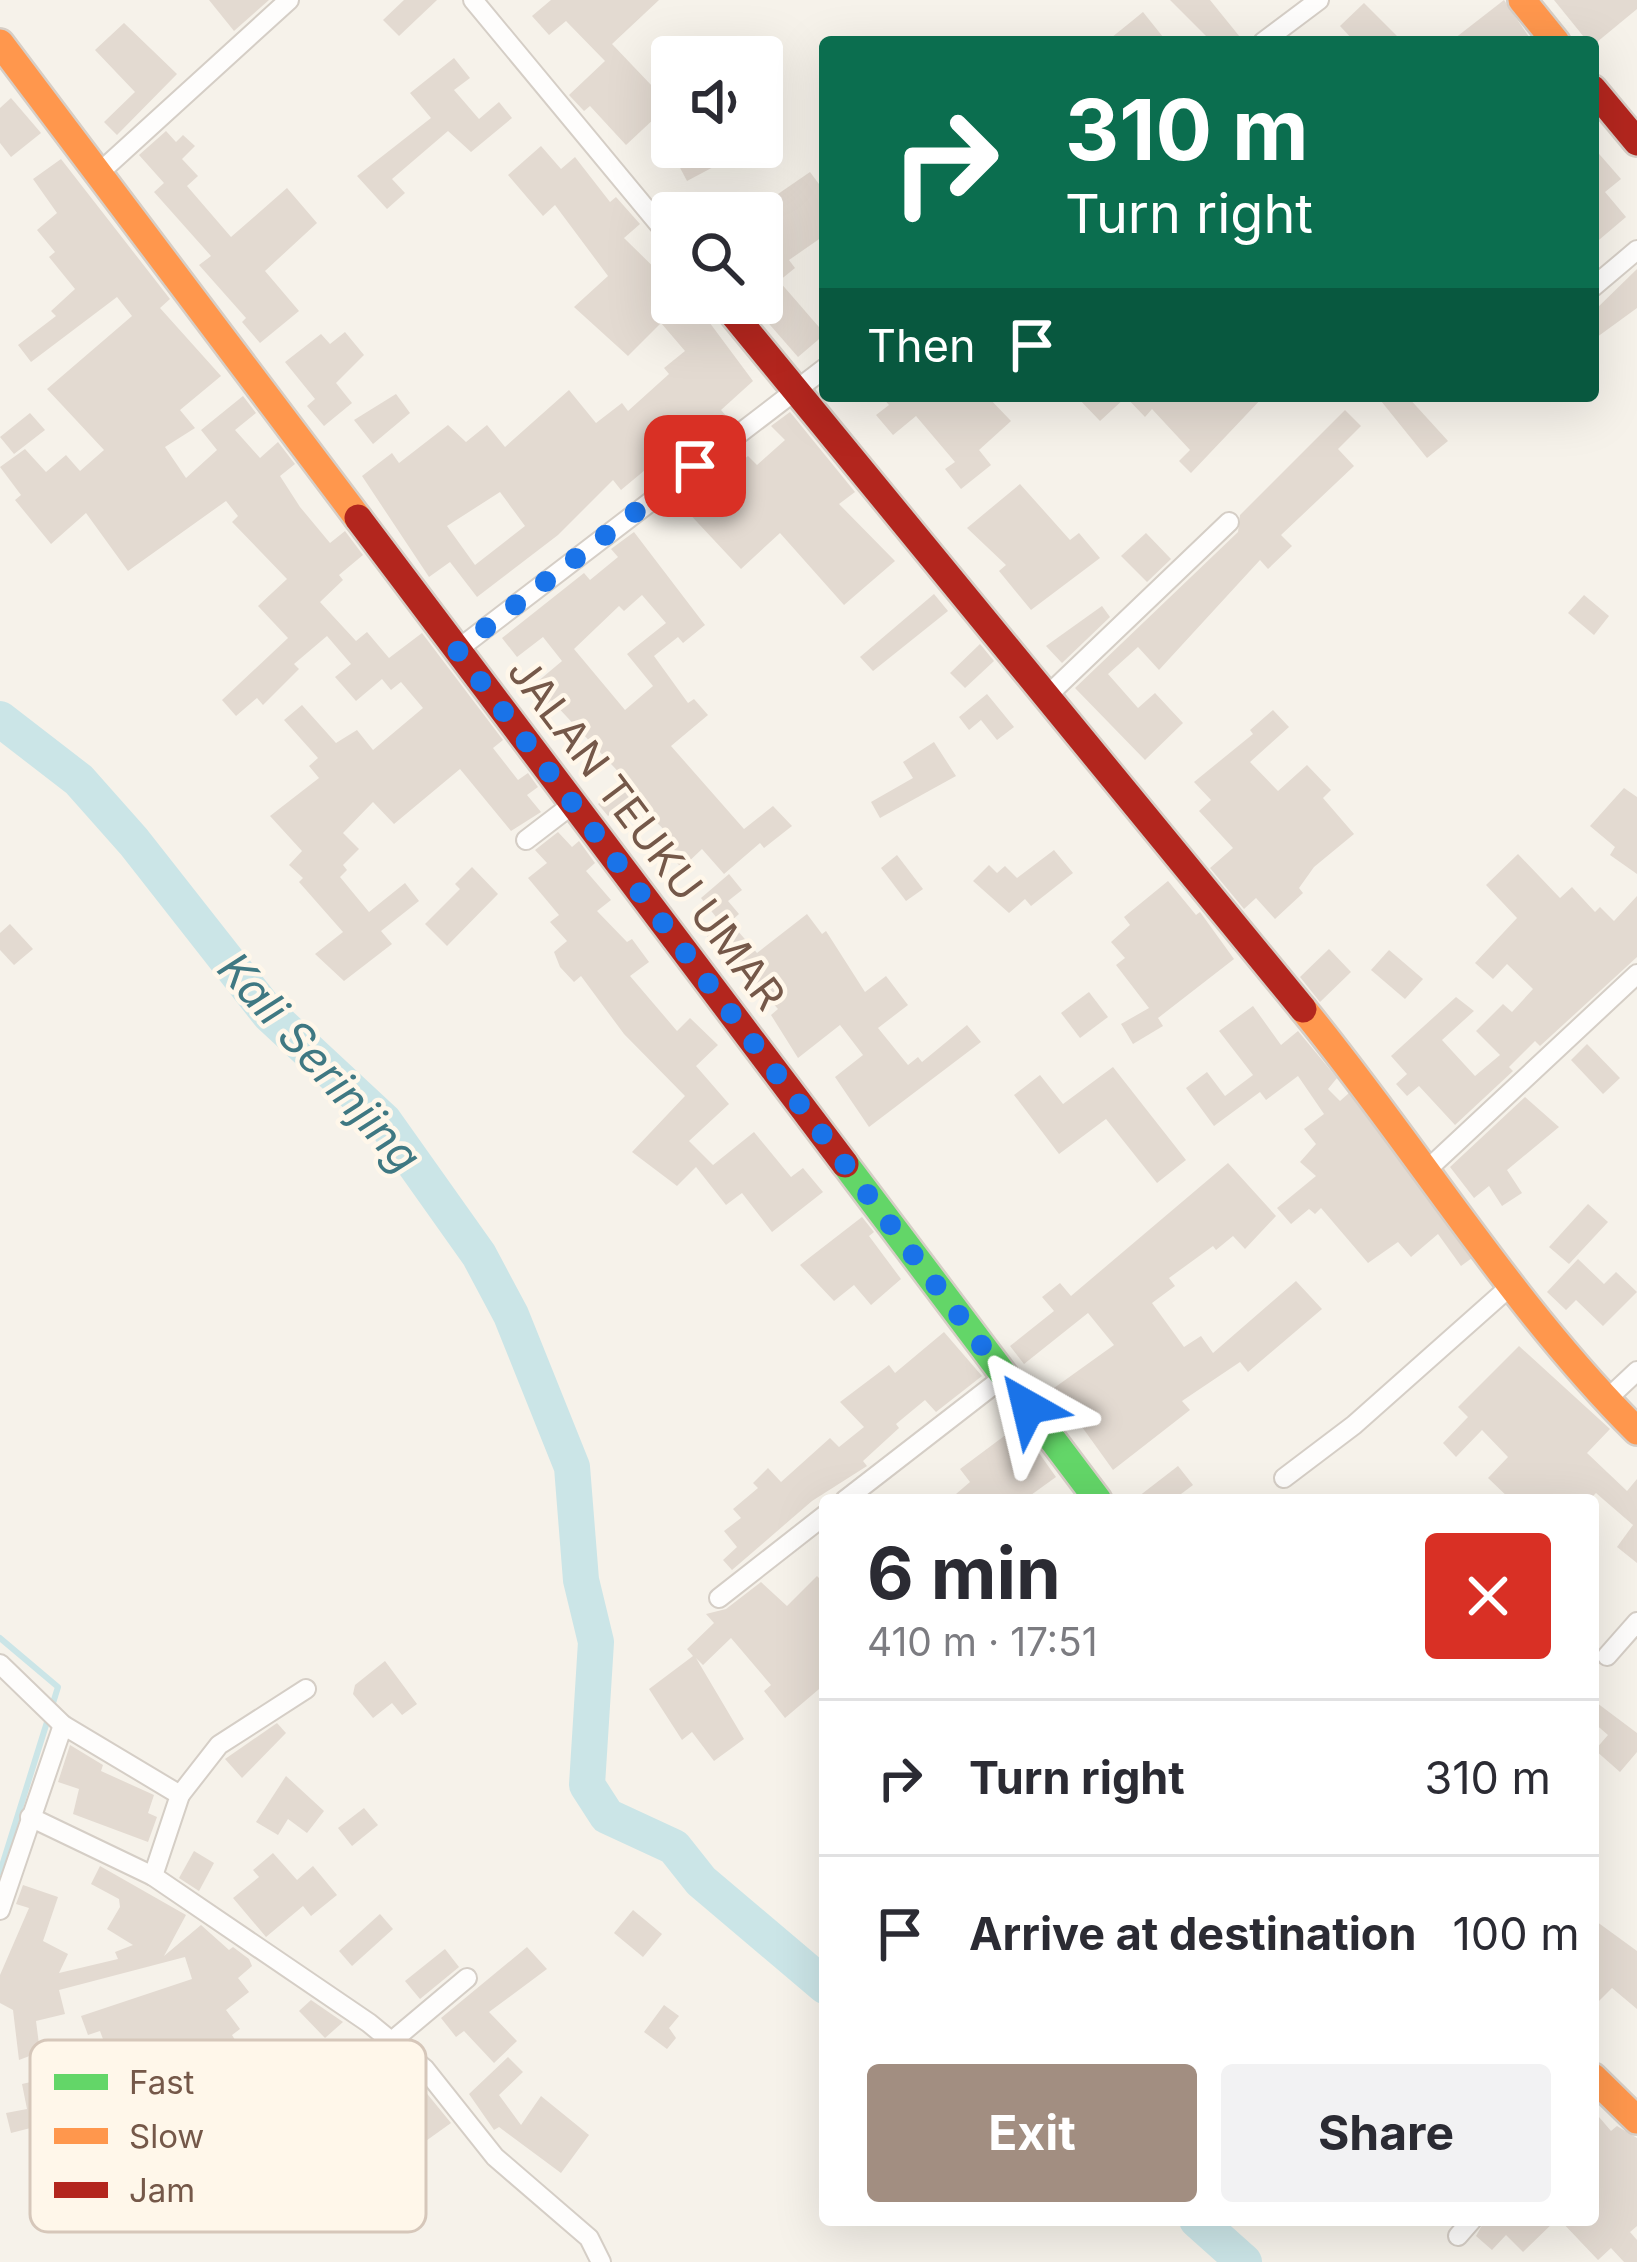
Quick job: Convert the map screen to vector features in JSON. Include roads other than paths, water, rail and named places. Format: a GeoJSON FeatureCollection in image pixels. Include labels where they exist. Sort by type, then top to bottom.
{"type":"FeatureCollection","features":[{"type":"Feature","properties":{"kind":"main road"},"geometry":{"type":"LineString","coordinates":[[1522,0],[1551,36]]}},
{"type":"Feature","properties":{"kind":"main road","name":"JALAN TEUKU UMAR"},"geometry":{"type":"LineString","coordinates":[[0,43],[1094,1494]]}},
{"type":"Feature","properties":{"kind":"main road"},"geometry":{"type":"LineString","coordinates":[[1599,96],[1637,142]]}},
{"type":"Feature","properties":{"kind":"main road"},"geometry":{"type":"LineString","coordinates":[[741,324],[1430,1167],[1605,1401],[1637,1431]]}},
{"type":"Feature","properties":{"kind":"main road"},"geometry":{"type":"LineString","coordinates":[[1599,2089],[1637,2120]]}},
{"type":"Feature","properties":{"kind":"street"},"geometry":{"type":"LineString","coordinates":[[99,173],[290,0]]}},
{"type":"Feature","properties":{"kind":"street"},"geometry":{"type":"LineString","coordinates":[[473,0],[651,215]]}},
{"type":"Feature","properties":{"kind":"street"},"geometry":{"type":"LineString","coordinates":[[1271,36],[1319,0]]}},
{"type":"Feature","properties":{"kind":"street"},"geometry":{"type":"LineString","coordinates":[[1599,282],[1637,250]]}},
{"type":"Feature","properties":{"kind":"street"},"geometry":{"type":"LineString","coordinates":[[457,650],[819,373]]}},
{"type":"Feature","properties":{"kind":"street"},"geometry":{"type":"LineString","coordinates":[[1048,695],[1229,522]]}},
{"type":"Feature","properties":{"kind":"street"},"geometry":{"type":"LineString","coordinates":[[526,840],[573,804]]}},
{"type":"Feature","properties":{"kind":"street"},"geometry":{"type":"LineString","coordinates":[[1430,1167],[1637,974]]}},
{"type":"Feature","properties":{"kind":"street"},"geometry":{"type":"LineString","coordinates":[[1284,1478],[1354,1425],[1514,1283]]}},
{"type":"Feature","properties":{"kind":"street"},"geometry":{"type":"LineString","coordinates":[[1605,1401],[1637,1371]]}},
{"type":"Feature","properties":{"kind":"street"},"geometry":{"type":"LineString","coordinates":[[853,1494],[1005,1376]]}},
{"type":"Feature","properties":{"kind":"street"},"geometry":{"type":"LineString","coordinates":[[719,1598],[819,1520]]}},
{"type":"Feature","properties":{"kind":"street"},"geometry":{"type":"LineString","coordinates":[[1607,1656],[1637,1622]]}},
{"type":"Feature","properties":{"kind":"street"},"geometry":{"type":"LineString","coordinates":[[0,1664],[53,1717],[180,1795]]}},
{"type":"Feature","properties":{"kind":"street"},"geometry":{"type":"LineString","coordinates":[[153,1876],[180,1795],[219,1745],[306,1689]]}},
{"type":"Feature","properties":{"kind":"street"},"geometry":{"type":"LineString","coordinates":[[0,1910],[30,1817],[53,1717]]}},
{"type":"Feature","properties":{"kind":"street"},"geometry":{"type":"LineString","coordinates":[[30,1817],[153,1876],[391,2040]]}},
{"type":"Feature","properties":{"kind":"street"},"geometry":{"type":"LineString","coordinates":[[393,2040],[467,1978]]}},
{"type":"Feature","properties":{"kind":"street"},"geometry":{"type":"LineString","coordinates":[[426,2069],[495,2157],[589,2238],[601,2262]]}},
{"type":"Feature","properties":{"kind":"street"},"geometry":{"type":"LineString","coordinates":[[1458,2236],[1467,2226]]}},
{"type":"Feature","properties":{"kind":"waterway","name":"Kali Serinjing"},"geometry":{"type":"LineString","coordinates":[[0,719],[79,780],[134,842],[269,1014],[384,1121],[479,1255],[511,1315],[572,1467],[581,1580],[596,1642],[587,1785],[607,1816],[674,1847],[701,1881],[819,1981]]}},
{"type":"Feature","properties":{"kind":"waterway"},"geometry":{"type":"LineString","coordinates":[[0,1638],[58,1687],[0,1872]]}},
{"type":"Feature","properties":{"kind":"waterway","name":"Kali Serinjing"},"geometry":{"type":"LineString","coordinates":[[1204,2226],[1244,2262]]}}]}
